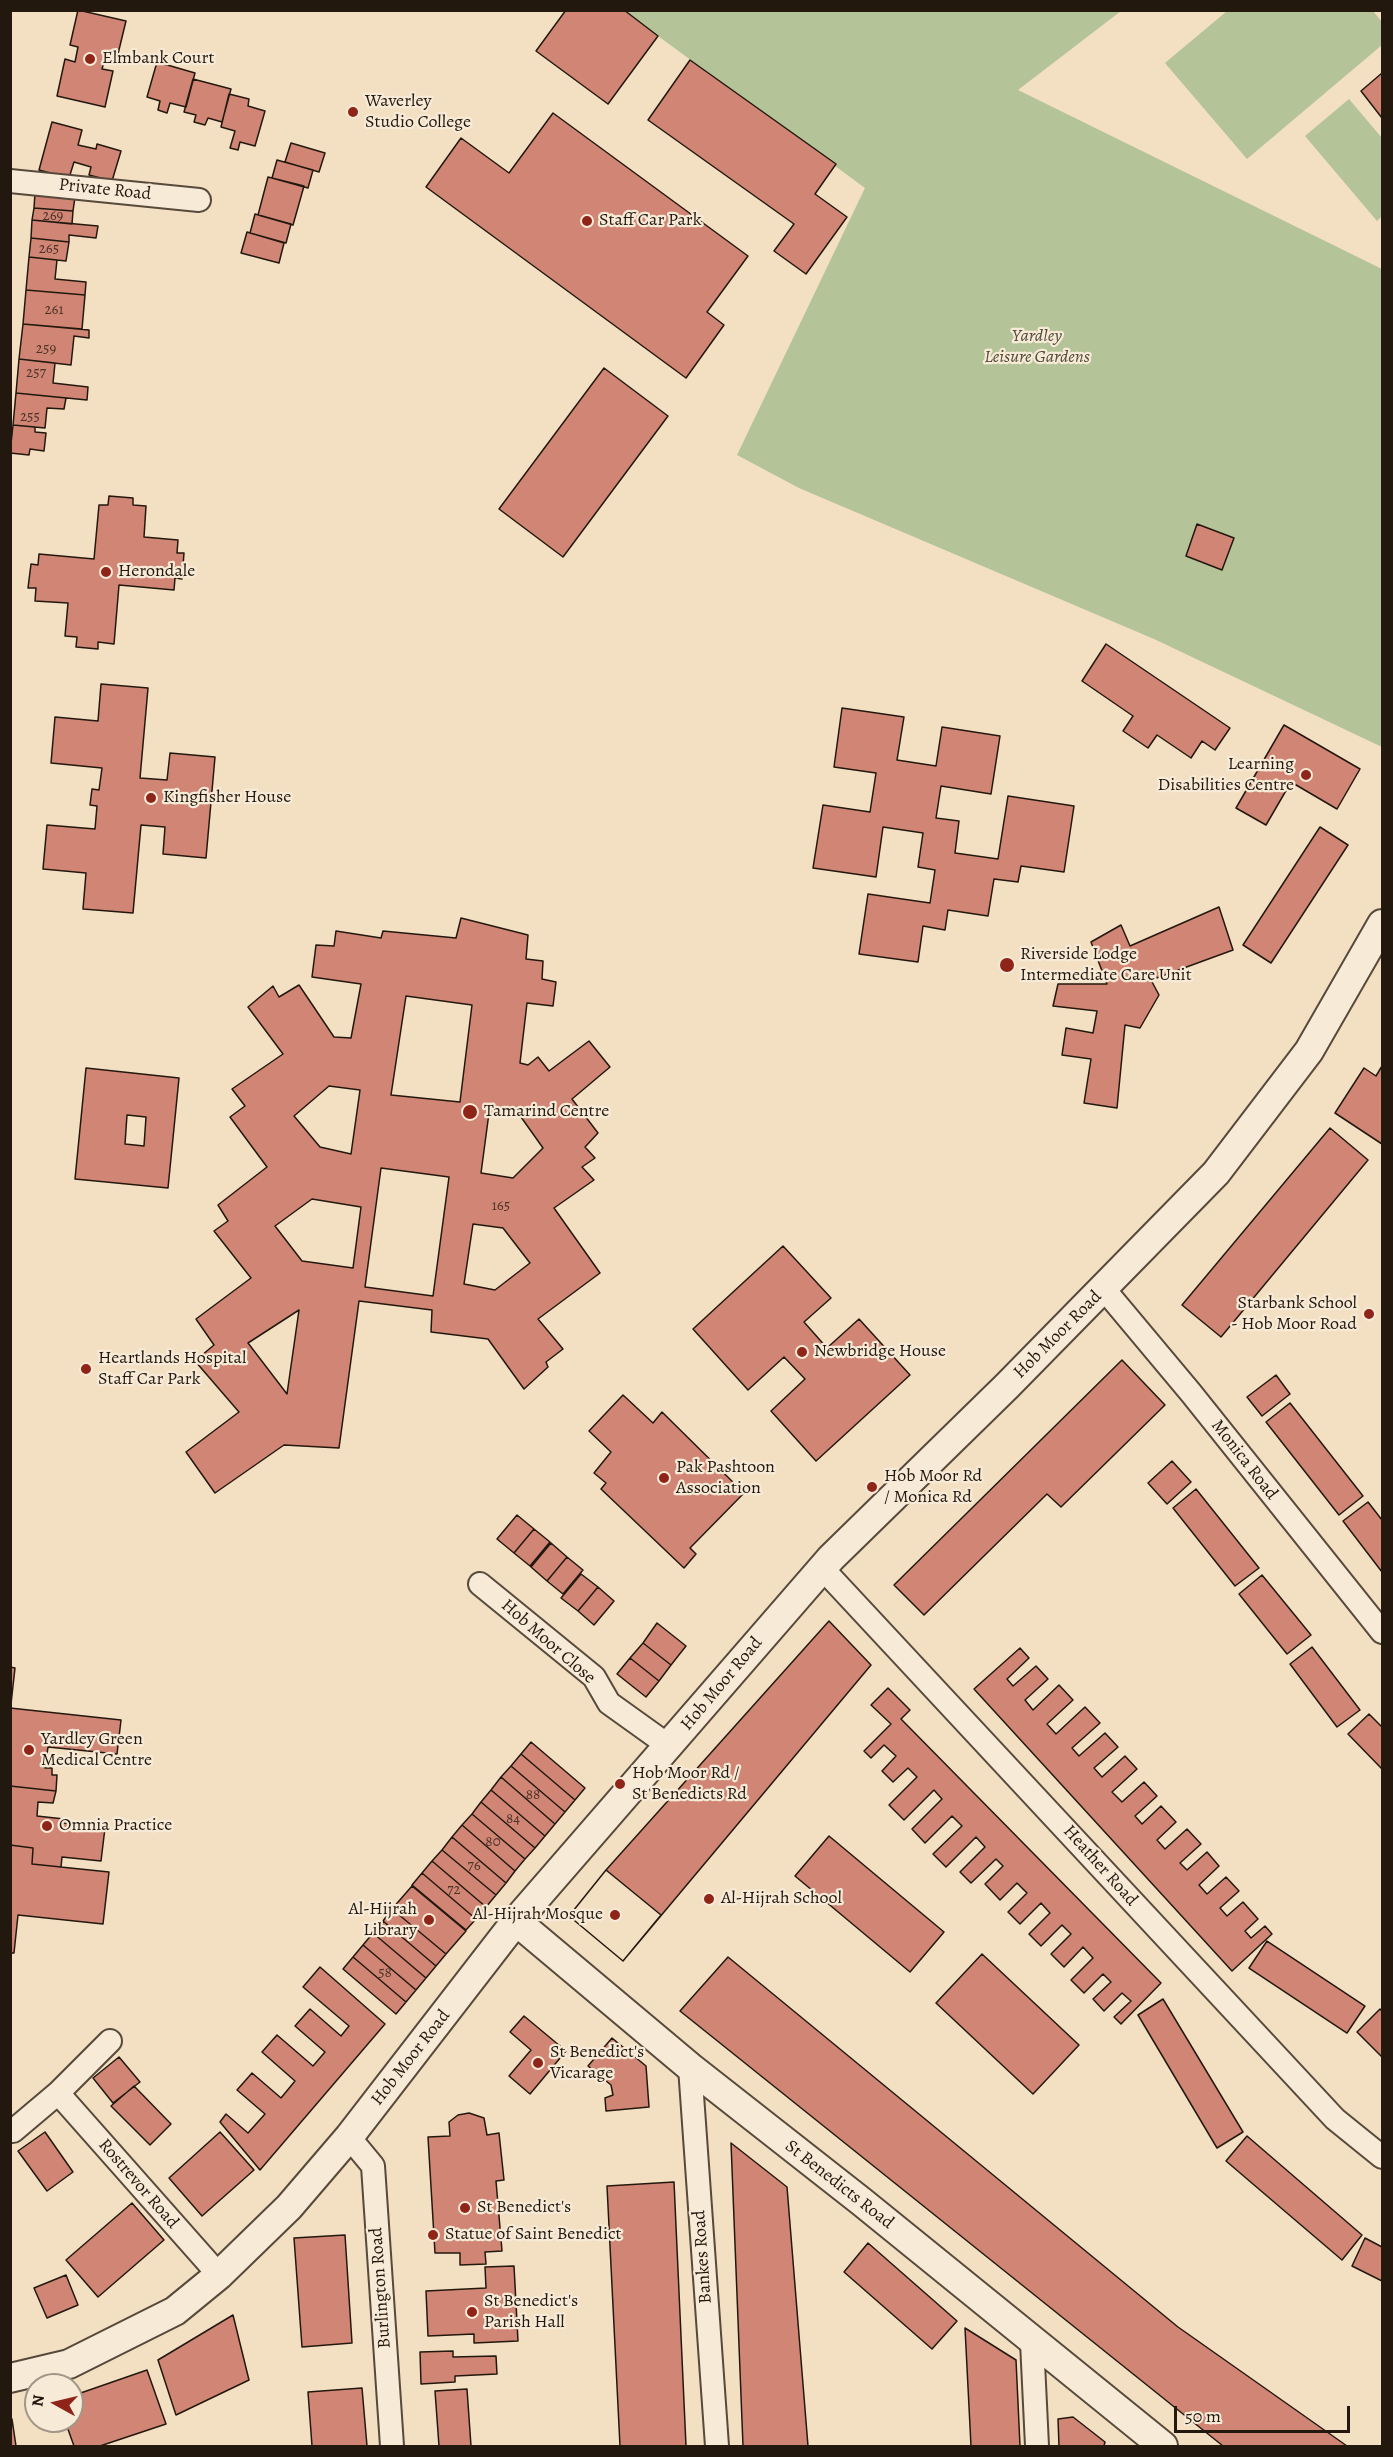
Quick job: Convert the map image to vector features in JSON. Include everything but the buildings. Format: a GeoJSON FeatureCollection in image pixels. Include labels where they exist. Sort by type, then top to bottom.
{"type":"FeatureCollection","features":[{"type":"Feature","properties":{"kind":"street","name":"Private Road"},"geometry":{"type":"LineString","coordinates":[[10,181],[199,200]]}},
{"type":"Feature","properties":{"kind":"street","name":"Hob Moor Road"},"geometry":{"type":"LineString","coordinates":[[10,2378],[69,2364],[175,2311],[219,2275],[289,2207],[349,2137],[516,1922],[746,1654],[823,1569],[1216,1173],[1309,1051],[1383,924]]}},
{"type":"Feature","properties":{"kind":"street","name":"Monica Road"},"geometry":{"type":"LineString","coordinates":[[1104,1288],[1191,1392],[1383,1632]]}},
{"type":"Feature","properties":{"kind":"street","name":"Heather Road"},"geometry":{"type":"LineString","coordinates":[[823,1569],[1335,2119],[1383,2157]]}},
{"type":"Feature","properties":{"kind":"street","name":"Hob Moor Close"},"geometry":{"type":"LineString","coordinates":[[480,1584],[594,1677],[609,1703],[669,1746]]}},
{"type":"Feature","properties":{"kind":"street","name":"St Benedicts Road"},"geometry":{"type":"LineString","coordinates":[[516,1922],[690,2067],[862,2202],[1032,2342],[1164,2446]]}},
{"type":"Feature","properties":{"kind":"street"},"geometry":{"type":"LineString","coordinates":[[13,2131],[58,2092],[110,2041]]}},
{"type":"Feature","properties":{"kind":"street","name":"Bankes Road"},"geometry":{"type":"LineString","coordinates":[[690,2067],[717,2446]]}},
{"type":"Feature","properties":{"kind":"street","name":"Rostrevor Road"},"geometry":{"type":"LineString","coordinates":[[58,2092],[219,2275]]}},
{"type":"Feature","properties":{"kind":"street","name":"Burlington Road"},"geometry":{"type":"LineString","coordinates":[[349,2137],[373,2166],[392,2446]]}},
{"type":"Feature","properties":{"kind":"street"},"geometry":{"type":"LineString","coordinates":[[1032,2342],[1037,2446]]}},
{"type":"Feature","properties":{"kind":"green space","name":"Yardley Leisure Gardens"},"geometry":{"type":"Polygon","coordinates":[[[624,11],[1121,11],[1018,90],[1382,269],[1382,747],[1154,639],[799,488],[737,455],[865,188],[624,11]]]}},
{"type":"Feature","properties":{"kind":"green space"},"geometry":{"type":"Polygon","coordinates":[[[1227,11],[1373,11],[1382,22],[1382,45],[1247,159],[1165,63],[1227,11]]]}},
{"type":"Feature","properties":{"kind":"green space"},"geometry":{"type":"Polygon","coordinates":[[[1349,99],[1382,138],[1382,216],[1377,221],[1305,136],[1349,99]]]}},
{"type":"Feature","properties":{"kind":"place","name":"Elmbank Court"},"geometry":{"type":"Point","coordinates":[90,59]}},
{"type":"Feature","properties":{"kind":"place","name":"Waverley Studio College"},"geometry":{"type":"Point","coordinates":[353,112]}},
{"type":"Feature","properties":{"kind":"place","name":"Staff Car Park"},"geometry":{"type":"Point","coordinates":[587,221]}},
{"type":"Feature","properties":{"kind":"place","name":"Herondale"},"geometry":{"type":"Point","coordinates":[106,572]}},
{"type":"Feature","properties":{"kind":"place","name":"Learning Disabilities Centre"},"geometry":{"type":"Point","coordinates":[1306,775]}},
{"type":"Feature","properties":{"kind":"place","name":"Kingfisher House"},"geometry":{"type":"Point","coordinates":[151,798]}},
{"type":"Feature","properties":{"kind":"place","name":"Riverside Lodge Intermediate Care Unit"},"geometry":{"type":"Point","coordinates":[1007,965]}},
{"type":"Feature","properties":{"kind":"place","name":"Tamarind Centre"},"geometry":{"type":"Point","coordinates":[470,1112]}},
{"type":"Feature","properties":{"kind":"place","name":"Starbank School - Hob Moor Road"},"geometry":{"type":"Point","coordinates":[1369,1314]}},
{"type":"Feature","properties":{"kind":"place","name":"Newbridge House"},"geometry":{"type":"Point","coordinates":[802,1352]}},
{"type":"Feature","properties":{"kind":"place","name":"Heartlands Hospital Staff Car Park"},"geometry":{"type":"Point","coordinates":[86,1369]}},
{"type":"Feature","properties":{"kind":"place","name":"Pak Pashtoon Association"},"geometry":{"type":"Point","coordinates":[664,1478]}},
{"type":"Feature","properties":{"kind":"place","name":"Hob Moor Rd / Monica Rd"},"geometry":{"type":"Point","coordinates":[872,1487]}},
{"type":"Feature","properties":{"kind":"place","name":"Yardley Green Medical Centre"},"geometry":{"type":"Point","coordinates":[29,1750]}},
{"type":"Feature","properties":{"kind":"place","name":"Hob Moor Rd / St Benedicts Rd"},"geometry":{"type":"Point","coordinates":[620,1784]}},
{"type":"Feature","properties":{"kind":"place","name":"Omnia Practice"},"geometry":{"type":"Point","coordinates":[47,1826]}},
{"type":"Feature","properties":{"kind":"place","name":"Al-Hijrah School"},"geometry":{"type":"Point","coordinates":[709,1899]}},
{"type":"Feature","properties":{"kind":"place","name":"Al-Hijrah Mosque"},"geometry":{"type":"Point","coordinates":[615,1915]}},
{"type":"Feature","properties":{"kind":"place","name":"Al-Hijrah Library"},"geometry":{"type":"Point","coordinates":[429,1920]}},
{"type":"Feature","properties":{"kind":"place","name":"St Benedict's Vicarage"},"geometry":{"type":"Point","coordinates":[538,2063]}},
{"type":"Feature","properties":{"kind":"place","name":"St Benedict's"},"geometry":{"type":"Point","coordinates":[465,2208]}},
{"type":"Feature","properties":{"kind":"place","name":"Statue of Saint Benedict"},"geometry":{"type":"Point","coordinates":[433,2235]}},
{"type":"Feature","properties":{"kind":"place","name":"St Benedict's Parish Hall"},"geometry":{"type":"Point","coordinates":[472,2312]}}]}
